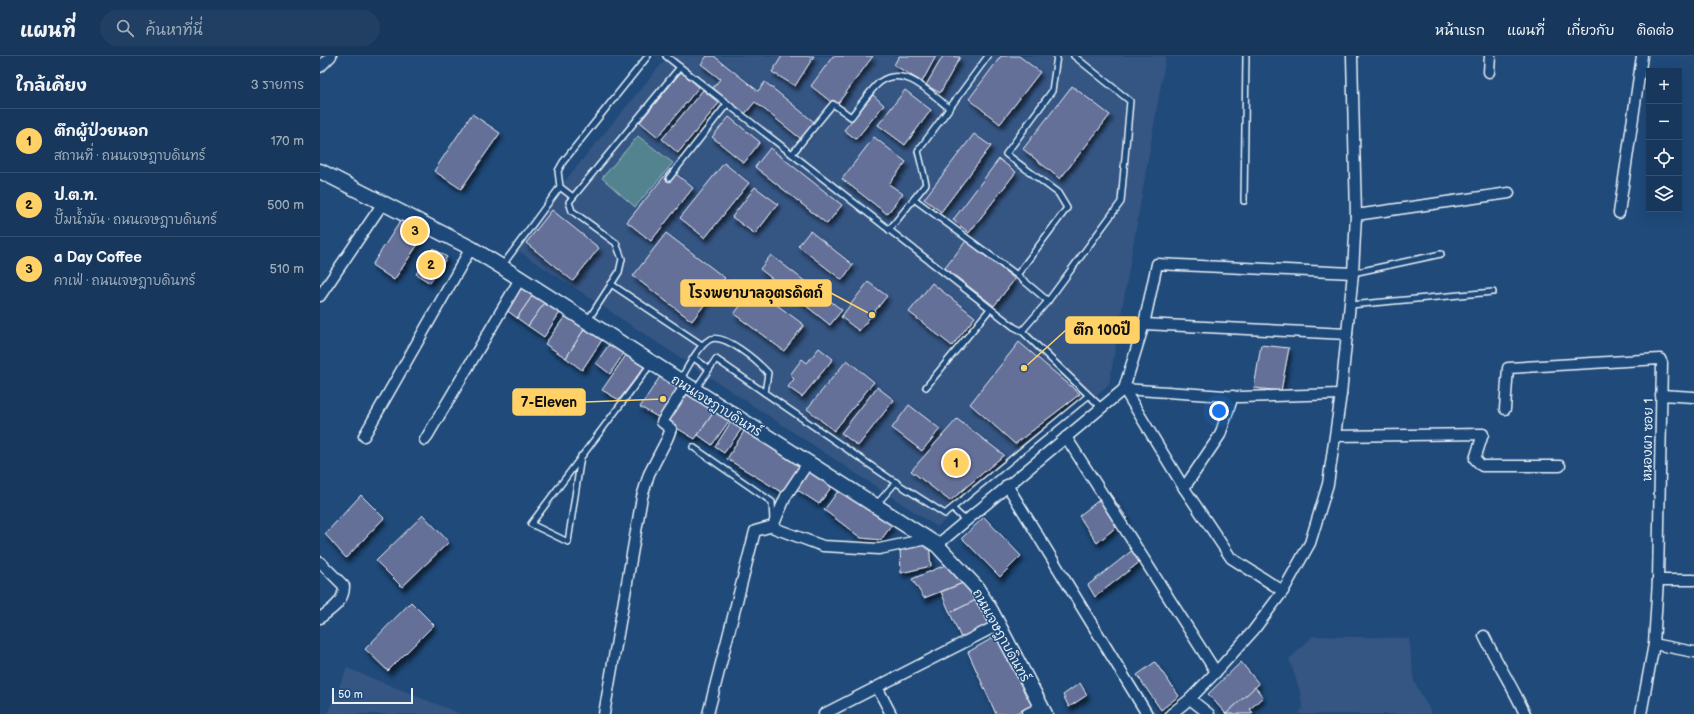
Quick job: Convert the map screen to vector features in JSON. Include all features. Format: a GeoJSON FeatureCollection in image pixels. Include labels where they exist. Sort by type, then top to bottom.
{"type":"FeatureCollection","features":[{"type":"Feature","properties":{"kind":"street"},"geometry":{"type":"LineString","coordinates":[[320,67],[331,56]]}},
{"type":"Feature","properties":{"kind":"street"},"geometry":{"type":"LineString","coordinates":[[1171,714],[1190,699],[1216,672],[1253,631],[1283,591],[1310,543],[1328,484],[1341,394],[1353,273],[1356,215],[1352,56]]}},
{"type":"Feature","properties":{"kind":"street"},"geometry":{"type":"LineString","coordinates":[[1489,72],[1490,56]]}},
{"type":"Feature","properties":{"kind":"street"},"geometry":{"type":"LineString","coordinates":[[1619,213],[1642,56]]}},
{"type":"Feature","properties":{"kind":"street","name":"ถนนเจษฎาบดินทร์"},"geometry":{"type":"LineString","coordinates":[[320,171],[471,248],[932,542],[976,586],[1043,710]]}},
{"type":"Feature","properties":{"kind":"street"},"geometry":{"type":"LineString","coordinates":[[1356,215],[1509,193]]}},
{"type":"Feature","properties":{"kind":"street"},"geometry":{"type":"LineString","coordinates":[[320,296],[383,203]]}},
{"type":"Feature","properties":{"kind":"street"},"geometry":{"type":"LineString","coordinates":[[364,436],[471,248]]}},
{"type":"Feature","properties":{"kind":"street"},"geometry":{"type":"LineString","coordinates":[[773,526],[774,528],[823,546],[879,549],[932,542],[965,520],[1124,389],[1144,324],[1157,264],[1353,273]]}},
{"type":"Feature","properties":{"kind":"street"},"geometry":{"type":"LineString","coordinates":[[425,440],[520,279]]}},
{"type":"Feature","properties":{"kind":"street"},"geometry":{"type":"LineString","coordinates":[[1144,324],[1347,334]]}},
{"type":"Feature","properties":{"kind":"street","name":"หนองผา ซอย 1"},"geometry":{"type":"LineString","coordinates":[[1505,409],[1508,368],[1660,359],[1662,363],[1658,580],[1654,644],[1641,714]]}},
{"type":"Feature","properties":{"kind":"street"},"geometry":{"type":"LineString","coordinates":[[604,714],[642,497],[648,474],[671,429],[662,422],[686,385]]}},
{"type":"Feature","properties":{"kind":"street"},"geometry":{"type":"LineString","coordinates":[[1124,389],[1233,396],[1341,394]]}},
{"type":"Feature","properties":{"kind":"street"},"geometry":{"type":"LineString","coordinates":[[1124,389],[1184,488],[1231,558],[1283,591]]}},
{"type":"Feature","properties":{"kind":"street"},"geometry":{"type":"LineString","coordinates":[[1661,395],[1694,397]]}},
{"type":"Feature","properties":{"kind":"street"},"geometry":{"type":"LineString","coordinates":[[1184,488],[1220,435],[1233,396]]}},
{"type":"Feature","properties":{"kind":"street"},"geometry":{"type":"LineString","coordinates":[[1336,436],[1483,434],[1475,458],[1482,466],[1560,466]]}},
{"type":"Feature","properties":{"kind":"street"},"geometry":{"type":"LineString","coordinates":[[1066,437],[1216,672]]}},
{"type":"Feature","properties":{"kind":"street"},"geometry":{"type":"LineString","coordinates":[[773,526],[786,496],[808,462]]}},
{"type":"Feature","properties":{"kind":"street"},"geometry":{"type":"LineString","coordinates":[[1007,486],[1147,714]]}},
{"type":"Feature","properties":{"kind":"street"},"geometry":{"type":"LineString","coordinates":[[708,714],[755,531],[773,526]]}},
{"type":"Feature","properties":{"kind":"street"},"geometry":{"type":"LineString","coordinates":[[320,562],[344,586],[344,594],[337,605],[320,618]]}},
{"type":"Feature","properties":{"kind":"street"},"geometry":{"type":"LineString","coordinates":[[1658,580],[1694,580]]}},
{"type":"Feature","properties":{"kind":"street"},"geometry":{"type":"LineString","coordinates":[[824,714],[998,625]]}},
{"type":"Feature","properties":{"kind":"street"},"geometry":{"type":"LineString","coordinates":[[1484,636],[1496,660],[1516,693],[1525,714]]}},
{"type":"Feature","properties":{"kind":"street"},"geometry":{"type":"LineString","coordinates":[[1654,644],[1694,652]]}},
{"type":"Feature","properties":{"kind":"street"},"geometry":{"type":"LineString","coordinates":[[878,687],[891,714]]}},
{"type":"Feature","properties":{"kind":"street"},"geometry":{"type":"LineString","coordinates":[[1190,699],[1209,714]]}},
{"type":"Feature","properties":{"kind":"street"},"geometry":{"type":"LineString","coordinates":[[1027,714],[1043,710]]}},
{"type":"Feature","properties":{"kind":"lane"},"geometry":{"type":"LineString","coordinates":[[502,267],[560,187],[558,171],[563,162],[648,56]]}},
{"type":"Feature","properties":{"kind":"lane"},"geometry":{"type":"LineString","coordinates":[[666,56],[990,309],[1014,327],[1022,331],[1101,408]]}},
{"type":"Feature","properties":{"kind":"lane"},"geometry":{"type":"LineString","coordinates":[[889,230],[926,184],[918,151],[988,56]]}},
{"type":"Feature","properties":{"kind":"lane"},"geometry":{"type":"LineString","coordinates":[[1017,275],[1067,208],[1058,193],[1006,154],[1052,91],[1057,56]]}},
{"type":"Feature","properties":{"kind":"lane"},"geometry":{"type":"LineString","coordinates":[[1022,331],[1048,301],[1121,202],[1130,101],[1074,56]]}},
{"type":"Feature","properties":{"kind":"lane"},"geometry":{"type":"LineString","coordinates":[[1244,201],[1246,56]]}},
{"type":"Feature","properties":{"kind":"lane"},"geometry":{"type":"LineString","coordinates":[[587,322],[619,272],[622,258],[616,243],[572,211],[569,202],[680,67]]}},
{"type":"Feature","properties":{"kind":"lane"},"geometry":{"type":"LineString","coordinates":[[792,154],[833,104],[851,117],[880,82],[890,77],[903,76],[911,79],[949,108]]}},
{"type":"Feature","properties":{"kind":"lane"},"geometry":{"type":"LineString","coordinates":[[669,178],[727,104]]}},
{"type":"Feature","properties":{"kind":"lane"},"geometry":{"type":"LineString","coordinates":[[560,187],[573,197]]}},
{"type":"Feature","properties":{"kind":"lane"},"geometry":{"type":"LineString","coordinates":[[914,199],[1017,275],[1048,301]]}},
{"type":"Feature","properties":{"kind":"lane"},"geometry":{"type":"LineString","coordinates":[[1353,273],[1441,254]]}},
{"type":"Feature","properties":{"kind":"lane"},"geometry":{"type":"LineString","coordinates":[[611,284],[702,345]]}},
{"type":"Feature","properties":{"kind":"lane"},"geometry":{"type":"LineString","coordinates":[[1350,305],[1493,292]]}},
{"type":"Feature","properties":{"kind":"lane"},"geometry":{"type":"LineString","coordinates":[[926,388],[990,309]]}},
{"type":"Feature","properties":{"kind":"lane"},"geometry":{"type":"LineString","coordinates":[[686,385],[694,358],[702,345],[709,339],[717,337],[728,341],[768,373],[765,393]]}},
{"type":"Feature","properties":{"kind":"lane"},"geometry":{"type":"LineString","coordinates":[[694,358],[710,369]]}},
{"type":"Feature","properties":{"kind":"lane"},"geometry":{"type":"LineString","coordinates":[[686,385],[710,369],[716,359],[945,514],[953,509],[1088,396]]}},
{"type":"Feature","properties":{"kind":"lane"},"geometry":{"type":"LineString","coordinates":[[581,456],[568,542],[532,524],[581,456],[652,363]]}},
{"type":"Feature","properties":{"kind":"lane"},"geometry":{"type":"LineString","coordinates":[[693,447],[772,502],[773,526]]}},
{"type":"Feature","properties":{"kind":"lane"},"geometry":{"type":"LineString","coordinates":[[875,505],[896,482]]}},
{"type":"Feature","properties":{"kind":"lane"},"geometry":{"type":"LineString","coordinates":[[953,509],[965,520]]}},
{"type":"Feature","properties":{"kind":"shaded area"},"geometry":{"type":"Polygon","coordinates":[[[674,56],[1166,56],[1109,385],[937,527],[511,246],[663,62],[674,56]]]}},
{"type":"Feature","properties":{"kind":"shaded area"},"geometry":{"type":"Polygon","coordinates":[[[1313,636],[1409,638],[1414,681],[1432,714],[1298,714],[1303,708],[1299,688],[1289,659],[1313,636]]]}},
{"type":"Feature","properties":{"kind":"shaded area"},"geometry":{"type":"Polygon","coordinates":[[[347,668],[461,714],[327,714],[347,668]]]}},
{"type":"Feature","properties":{"kind":"green space"},"geometry":{"type":"Polygon","coordinates":[[[638,136],[673,163],[635,207],[602,178],[638,136]]]}},
{"type":"Feature","properties":{"kind":"building"},"geometry":{"type":"Polygon","coordinates":[[[707,56],[714,56],[758,91],[765,82],[814,122],[801,139],[755,102],[745,114],[713,88],[720,79],[701,64],[707,56]]]}},
{"type":"Feature","properties":{"kind":"building"},"geometry":{"type":"Polygon","coordinates":[[[782,56],[814,56],[795,86],[772,72],[782,56]]]}},
{"type":"Feature","properties":{"kind":"building"},"geometry":{"type":"Polygon","coordinates":[[[833,56],[873,56],[836,106],[811,86],[833,56]]]}},
{"type":"Feature","properties":{"kind":"building"},"geometry":{"type":"Polygon","coordinates":[[[899,56],[936,56],[922,82],[894,65],[899,56]]]}},
{"type":"Feature","properties":{"kind":"building"},"geometry":{"type":"Polygon","coordinates":[[[943,56],[960,57],[940,93],[926,85],[943,56]]]}},
{"type":"Feature","properties":{"kind":"building"},"geometry":{"type":"Polygon","coordinates":[[[1001,56],[1019,56],[1040,72],[1000,124],[969,99],[1001,56]]]}},
{"type":"Feature","properties":{"kind":"building"},"geometry":{"type":"Polygon","coordinates":[[[681,72],[699,87],[658,137],[640,122],[681,72]]]}},
{"type":"Feature","properties":{"kind":"building"},"geometry":{"type":"Polygon","coordinates":[[[1072,86],[1110,115],[1060,179],[1023,149],[1072,86]]]}},
{"type":"Feature","properties":{"kind":"building"},"geometry":{"type":"Polygon","coordinates":[[[703,90],[719,103],[678,153],[662,139],[703,90]]]}},
{"type":"Feature","properties":{"kind":"building"},"geometry":{"type":"Polygon","coordinates":[[[905,90],[931,110],[905,145],[878,125],[905,90]]]}},
{"type":"Feature","properties":{"kind":"building"},"geometry":{"type":"Polygon","coordinates":[[[873,95],[884,105],[856,139],[844,130],[873,95]]]}},
{"type":"Feature","properties":{"kind":"building"},"geometry":{"type":"Polygon","coordinates":[[[472,114],[500,133],[461,189],[434,171],[472,114]]]}},
{"type":"Feature","properties":{"kind":"building"},"geometry":{"type":"Polygon","coordinates":[[[729,117],[760,142],[744,163],[712,137],[729,117]]]}},
{"type":"Feature","properties":{"kind":"building"},"geometry":{"type":"Polygon","coordinates":[[[974,134],[991,146],[941,212],[924,199],[974,134]]]}},
{"type":"Feature","properties":{"kind":"building"},"geometry":{"type":"Polygon","coordinates":[[[874,137],[906,162],[889,184],[903,194],[887,214],[842,179],[874,137]]]}},
{"type":"Feature","properties":{"kind":"building"},"geometry":{"type":"Polygon","coordinates":[[[770,148],[842,205],[827,224],[755,167],[770,148]]]}},
{"type":"Feature","properties":{"kind":"building"},"geometry":{"type":"Polygon","coordinates":[[[999,159],[1016,172],[969,233],[953,220],[999,159]]]}},
{"type":"Feature","properties":{"kind":"building"},"geometry":{"type":"Polygon","coordinates":[[[724,163],[749,183],[705,238],[680,218],[724,163]]]}},
{"type":"Feature","properties":{"kind":"building"},"geometry":{"type":"Polygon","coordinates":[[[670,169],[693,188],[651,241],[627,222],[670,169]]]}},
{"type":"Feature","properties":{"kind":"building"},"geometry":{"type":"Polygon","coordinates":[[[755,187],[778,204],[755,234],[732,217],[755,187]]]}},
{"type":"Feature","properties":{"kind":"building"},"geometry":{"type":"Polygon","coordinates":[[[552,210],[599,248],[573,281],[526,243],[552,210]]]}},
{"type":"Feature","properties":{"kind":"building"},"geometry":{"type":"Polygon","coordinates":[[[403,217],[427,231],[394,280],[372,265],[403,217]]]}},
{"type":"Feature","properties":{"kind":"building"},"geometry":{"type":"Polygon","coordinates":[[[810,231],[853,265],[842,280],[798,246],[810,231]]]}},
{"type":"Feature","properties":{"kind":"building"},"geometry":{"type":"Polygon","coordinates":[[[666,233],[725,278],[692,321],[633,276],[666,233]]]}},
{"type":"Feature","properties":{"kind":"building"},"geometry":{"type":"Polygon","coordinates":[[[966,241],[1015,279],[994,306],[945,268],[966,241]]]}},
{"type":"Feature","properties":{"kind":"building"},"geometry":{"type":"Polygon","coordinates":[[[433,248],[447,257],[430,283],[416,274],[433,248]]]}},
{"type":"Feature","properties":{"kind":"building"},"geometry":{"type":"Polygon","coordinates":[[[771,255],[842,310],[830,325],[760,269],[771,255]]]}},
{"type":"Feature","properties":{"kind":"building"},"geometry":{"type":"Polygon","coordinates":[[[868,282],[887,296],[859,331],[841,317],[868,282]]]}},
{"type":"Feature","properties":{"kind":"building"},"geometry":{"type":"Polygon","coordinates":[[[932,283],[975,317],[952,346],[909,312],[932,283]]]}},
{"type":"Feature","properties":{"kind":"building"},"geometry":{"type":"Polygon","coordinates":[[[520,284],[535,292],[517,318],[505,309],[520,284]]]}},
{"type":"Feature","properties":{"kind":"building"},"geometry":{"type":"Polygon","coordinates":[[[754,288],[804,325],[784,351],[734,314],[754,288]]]}},
{"type":"Feature","properties":{"kind":"building"},"geometry":{"type":"Polygon","coordinates":[[[535,292],[546,301],[528,326],[517,318],[535,292]]]}},
{"type":"Feature","properties":{"kind":"building"},"geometry":{"type":"Polygon","coordinates":[[[546,301],[561,311],[544,337],[528,326],[546,301]]]}},
{"type":"Feature","properties":{"kind":"building"},"geometry":{"type":"Polygon","coordinates":[[[566,315],[585,328],[566,358],[545,344],[566,315]]]}},
{"type":"Feature","properties":{"kind":"building"},"geometry":{"type":"Polygon","coordinates":[[[585,328],[602,340],[582,370],[566,358],[585,328]]]}},
{"type":"Feature","properties":{"kind":"building"},"geometry":{"type":"Polygon","coordinates":[[[1019,342],[1080,394],[1015,444],[970,404],[1019,342]]]}},
{"type":"Feature","properties":{"kind":"building"},"geometry":{"type":"Polygon","coordinates":[[[610,343],[624,353],[610,374],[596,363],[610,343]]]}},
{"type":"Feature","properties":{"kind":"building"},"geometry":{"type":"Polygon","coordinates":[[[1261,345],[1289,348],[1281,391],[1254,388],[1261,345]]]}},
{"type":"Feature","properties":{"kind":"building"},"geometry":{"type":"Polygon","coordinates":[[[819,348],[833,359],[802,397],[788,387],[794,379],[790,375],[802,359],[807,363],[819,348]]]}},
{"type":"Feature","properties":{"kind":"building"},"geometry":{"type":"Polygon","coordinates":[[[626,355],[644,367],[619,400],[602,390],[626,355]]]}},
{"type":"Feature","properties":{"kind":"building"},"geometry":{"type":"Polygon","coordinates":[[[847,360],[874,382],[834,431],[807,409],[847,360]]]}},
{"type":"Feature","properties":{"kind":"building"},"geometry":{"type":"Polygon","coordinates":[[[661,375],[686,391],[665,421],[640,407],[661,375]]]}},
{"type":"Feature","properties":{"kind":"building"},"geometry":{"type":"Polygon","coordinates":[[[877,387],[894,400],[858,446],[841,433],[877,387]]]}},
{"type":"Feature","properties":{"kind":"building"},"geometry":{"type":"Polygon","coordinates":[[[686,391],[716,409],[695,439],[665,421],[686,391]]]}},
{"type":"Feature","properties":{"kind":"building"},"geometry":{"type":"Polygon","coordinates":[[[909,405],[940,429],[922,451],[892,428],[909,405]]]}},
{"type":"Feature","properties":{"kind":"building"},"geometry":{"type":"Polygon","coordinates":[[[716,409],[731,418],[712,445],[698,435],[716,409]]]}},
{"type":"Feature","properties":{"kind":"building"},"geometry":{"type":"Polygon","coordinates":[[[957,419],[1004,455],[950,501],[911,471],[957,419]]]}},
{"type":"Feature","properties":{"kind":"building"},"geometry":{"type":"Polygon","coordinates":[[[732,420],[743,427],[724,453],[715,447],[732,420]]]}},
{"type":"Feature","properties":{"kind":"building"},"geometry":{"type":"Polygon","coordinates":[[[746,428],[802,464],[783,493],[727,459],[746,428]]]}},
{"type":"Feature","properties":{"kind":"building"},"geometry":{"type":"Polygon","coordinates":[[[808,469],[833,485],[819,504],[796,489],[808,469]]]}},
{"type":"Feature","properties":{"kind":"building"},"geometry":{"type":"Polygon","coordinates":[[[839,490],[892,525],[881,540],[861,538],[824,510],[839,490]]]}},
{"type":"Feature","properties":{"kind":"building"},"geometry":{"type":"Polygon","coordinates":[[[1109,492],[1127,518],[1097,543],[1079,516],[1109,492]]]}},
{"type":"Feature","properties":{"kind":"building"},"geometry":{"type":"Polygon","coordinates":[[[361,495],[384,518],[346,558],[325,534],[361,495]]]}},
{"type":"Feature","properties":{"kind":"building"},"geometry":{"type":"Polygon","coordinates":[[[423,515],[449,542],[402,587],[376,561],[423,515]]]}},
{"type":"Feature","properties":{"kind":"building"},"geometry":{"type":"Polygon","coordinates":[[[984,517],[1021,556],[1000,577],[962,538],[984,517]]]}},
{"type":"Feature","properties":{"kind":"building"},"geometry":{"type":"Polygon","coordinates":[[[929,544],[931,566],[901,573],[900,548],[929,544]]]}},
{"type":"Feature","properties":{"kind":"building"},"geometry":{"type":"Polygon","coordinates":[[[1134,549],[1141,561],[1095,597],[1088,585],[1134,549]]]}},
{"type":"Feature","properties":{"kind":"building"},"geometry":{"type":"Polygon","coordinates":[[[950,563],[968,581],[924,598],[912,579],[950,563]]]}},
{"type":"Feature","properties":{"kind":"building"},"geometry":{"type":"Polygon","coordinates":[[[968,581],[980,598],[950,613],[941,592],[968,581]]]}},
{"type":"Feature","properties":{"kind":"building"},"geometry":{"type":"Polygon","coordinates":[[[980,598],[994,623],[961,638],[950,613],[980,598]]]}},
{"type":"Feature","properties":{"kind":"building"},"geometry":{"type":"Polygon","coordinates":[[[411,602],[434,625],[388,671],[365,649],[411,602]]]}},
{"type":"Feature","properties":{"kind":"building"},"geometry":{"type":"Polygon","coordinates":[[[998,635],[1033,705],[1014,714],[996,714],[968,652],[998,635]]]}},
{"type":"Feature","properties":{"kind":"building"},"geometry":{"type":"Polygon","coordinates":[[[1155,662],[1179,696],[1161,710],[1137,675],[1155,662]]]}},
{"type":"Feature","properties":{"kind":"building"},"geometry":{"type":"Polygon","coordinates":[[[1241,662],[1259,684],[1226,714],[1208,694],[1241,662]]]}},
{"type":"Feature","properties":{"kind":"building"},"geometry":{"type":"Polygon","coordinates":[[[1080,683],[1087,695],[1069,707],[1063,695],[1080,683]]]}},
{"type":"Feature","properties":{"kind":"building"},"geometry":{"type":"Polygon","coordinates":[[[1255,687],[1263,697],[1250,709],[1253,713],[1252,714],[1226,714],[1255,687]]]}},
{"type":"Feature","properties":{"kind":"place","name":"a Day Coffee"},"geometry":{"type":"Point","coordinates":[415,231]}},
{"type":"Feature","properties":{"kind":"place","name":"ป.ต.ท."},"geometry":{"type":"Point","coordinates":[431,265]}},
{"type":"Feature","properties":{"kind":"place","name":"โรงพยาบาลอุตรดิตถ์"},"geometry":{"type":"Point","coordinates":[872,315]}},
{"type":"Feature","properties":{"kind":"place","name":"ตึก 100ปี"},"geometry":{"type":"Point","coordinates":[1024,368]}},
{"type":"Feature","properties":{"kind":"place","name":"7-Eleven"},"geometry":{"type":"Point","coordinates":[663,399]}},
{"type":"Feature","properties":{"kind":"place","name":"ตึกผู้ป่วยนอก"},"geometry":{"type":"Point","coordinates":[956,463]}}]}
